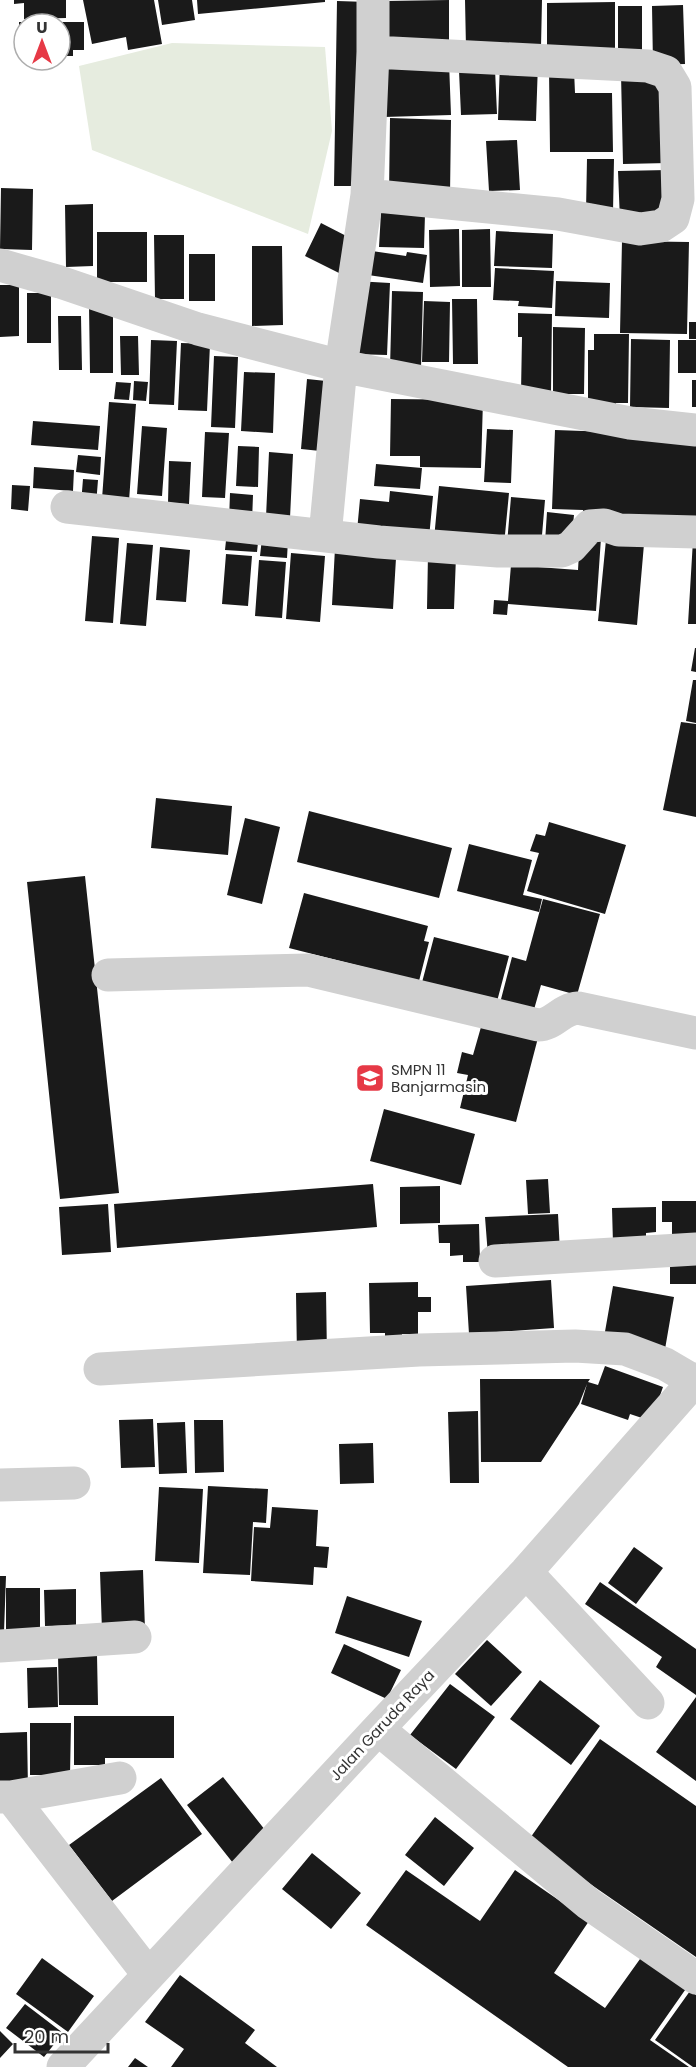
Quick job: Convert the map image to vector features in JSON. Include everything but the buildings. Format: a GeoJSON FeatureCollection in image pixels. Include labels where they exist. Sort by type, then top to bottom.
{"type":"FeatureCollection","features":[{"type":"Feature","properties":{"kind":"street"},"geometry":{"type":"LineString","coordinates":[[325,536],[341,366],[367,195],[374,0]]}},
{"type":"Feature","properties":{"kind":"street"},"geometry":{"type":"LineString","coordinates":[[367,195],[558,214],[640,228],[666,224],[673,218],[678,199],[675,87],[666,72],[648,66],[373,52]]}},
{"type":"Feature","properties":{"kind":"street"},"geometry":{"type":"LineString","coordinates":[[0,265],[60,282],[198,330],[341,366],[630,423],[696,430]]}},
{"type":"Feature","properties":{"kind":"street"},"geometry":{"type":"LineString","coordinates":[[67,507],[379,542],[463,549],[562,551],[571,547],[590,526],[604,525],[619,530],[696,532]]}},
{"type":"Feature","properties":{"kind":"street"},"geometry":{"type":"LineString","coordinates":[[108,975],[308,970],[538,1026],[545,1026],[564,1011],[578,1008],[696,1033]]}},
{"type":"Feature","properties":{"kind":"street"},"geometry":{"type":"LineString","coordinates":[[495,1261],[696,1249]]}},
{"type":"Feature","properties":{"kind":"street"},"geometry":{"type":"LineString","coordinates":[[100,1369],[419,1350],[575,1346],[625,1349],[665,1364],[695,1380]]}},
{"type":"Feature","properties":{"kind":"street","name":"Jalan Garuda Raya"},"geometry":{"type":"LineString","coordinates":[[63,2067],[526,1572],[695,1380]]}},
{"type":"Feature","properties":{"kind":"street"},"geometry":{"type":"LineString","coordinates":[[0,1485],[74,1483]]}},
{"type":"Feature","properties":{"kind":"street"},"geometry":{"type":"LineString","coordinates":[[526,1572],[648,1702]]}},
{"type":"Feature","properties":{"kind":"street"},"geometry":{"type":"LineString","coordinates":[[0,1646],[135,1637]]}},
{"type":"Feature","properties":{"kind":"street"},"geometry":{"type":"LineString","coordinates":[[378,1729],[589,1904],[696,1978]]}},
{"type":"Feature","properties":{"kind":"street"},"geometry":{"type":"LineString","coordinates":[[120,1778],[5,1797],[148,1974]]}},
{"type":"Feature","properties":{"kind":"shaded area"},"geometry":{"type":"Polygon","coordinates":[[[172,43],[325,47],[332,131],[308,234],[92,150],[79,66],[172,43]]]}},
{"type":"Feature","properties":{"kind":"place","name":"SMPN 11 Banjarmasin"},"geometry":{"type":"Point","coordinates":[370,1078]}}]}
